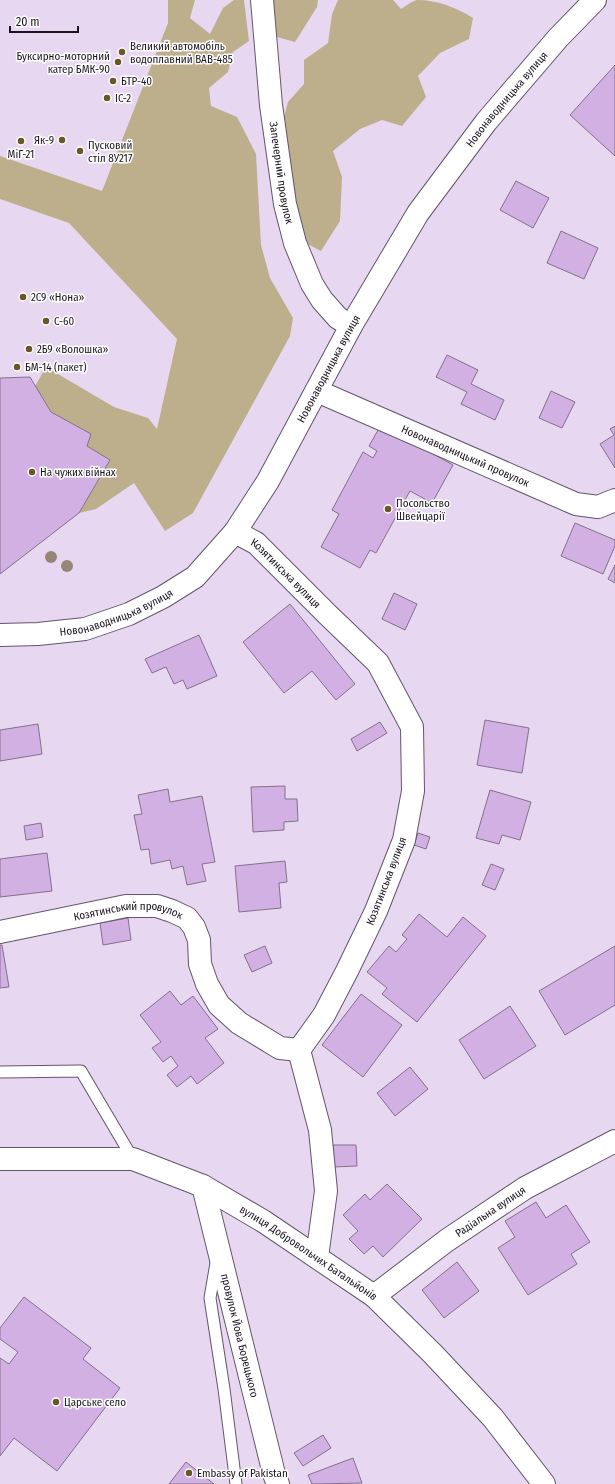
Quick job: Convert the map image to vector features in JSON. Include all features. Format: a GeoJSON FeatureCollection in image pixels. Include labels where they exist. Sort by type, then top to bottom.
{"type":"FeatureCollection","features":[{"type":"Feature","properties":{"kind":"street","name":"Запечерний провулок"},"geometry":{"type":"LineString","coordinates":[[262,0],[271,105],[285,204],[295,243],[312,284],[322,300],[338,318],[351,326]]}},
{"type":"Feature","properties":{"kind":"street","name":"Новонаводницька вулиця"},"geometry":{"type":"LineString","coordinates":[[0,635],[38,634],[85,629],[129,614],[163,597],[195,577],[235,532],[268,481],[351,326],[418,213],[486,122],[558,38],[594,0]]}},
{"type":"Feature","properties":{"kind":"street","name":"Новонаводницький провулок"},"geometry":{"type":"LineString","coordinates":[[317,391],[576,504],[598,507],[615,500]]}},
{"type":"Feature","properties":{"kind":"street","name":"Козятинська вулиця"},"geometry":{"type":"LineString","coordinates":[[235,532],[256,543],[378,663],[412,728],[413,791],[404,840],[376,911],[350,964],[324,1015],[299,1050]]}},
{"type":"Feature","properties":{"kind":"street","name":"Козятинський провулок"},"geometry":{"type":"LineString","coordinates":[[0,932],[126,906],[157,906],[172,911],[186,918],[194,927],[199,940],[200,964],[207,984],[219,1005],[239,1024],[262,1038],[280,1048],[299,1050]]}},
{"type":"Feature","properties":{"kind":"street"},"geometry":{"type":"LineString","coordinates":[[299,1050],[320,1130],[326,1191],[317,1258]]}},
{"type":"Feature","properties":{"kind":"street","name":"Радіальна вулиця"},"geometry":{"type":"LineString","coordinates":[[374,1296],[446,1241],[525,1188],[615,1141]]}},
{"type":"Feature","properties":{"kind":"street","name":"вулиця Добровольчих Батальйонів"},"geometry":{"type":"LineString","coordinates":[[0,1159],[133,1159],[204,1186],[262,1221],[374,1296],[434,1354],[493,1418],[544,1484]]}},
{"type":"Feature","properties":{"kind":"street","name":"провулок Йова Борецького"},"geometry":{"type":"LineString","coordinates":[[204,1186],[274,1474],[278,1484]]}},
{"type":"Feature","properties":{"kind":"lane"},"geometry":{"type":"LineString","coordinates":[[0,1072],[81,1071],[133,1159]]}},
{"type":"Feature","properties":{"kind":"lane"},"geometry":{"type":"LineString","coordinates":[[219,1250],[210,1298],[224,1389],[236,1484]]}},
{"type":"Feature","properties":{"kind":"shaded area"},"geometry":{"type":"Polygon","coordinates":[[[168,0],[195,0],[190,18],[210,34],[223,8],[234,0],[244,0],[249,41],[233,52],[228,72],[209,88],[211,106],[237,117],[256,154],[261,245],[270,278],[293,318],[290,336],[193,513],[165,531],[134,483],[96,509],[79,513],[110,460],[87,446],[91,434],[51,412],[35,386],[46,367],[114,407],[148,418],[157,429],[177,339],[69,223],[0,199],[0,156],[102,191],[168,23],[168,0]]]}},
{"type":"Feature","properties":{"kind":"shaded area"},"geometry":{"type":"Polygon","coordinates":[[[270,0],[318,0],[317,7],[295,42],[277,37],[270,0]]]}},
{"type":"Feature","properties":{"kind":"shaded area"},"geometry":{"type":"Polygon","coordinates":[[[338,0],[393,0],[401,9],[411,2],[425,0],[447,5],[473,18],[469,39],[440,53],[418,76],[426,97],[402,126],[382,120],[360,129],[333,151],[342,177],[340,221],[321,251],[298,239],[281,128],[288,102],[304,84],[304,60],[328,43],[332,14],[338,0]]]}},
{"type":"Feature","properties":{"kind":"building"},"geometry":{"type":"Polygon","coordinates":[[[615,65],[615,156],[570,115],[615,65]]]}},
{"type":"Feature","properties":{"kind":"building"},"geometry":{"type":"Polygon","coordinates":[[[516,181],[549,198],[533,228],[500,210],[516,181]]]}},
{"type":"Feature","properties":{"kind":"building"},"geometry":{"type":"Polygon","coordinates":[[[561,231],[598,248],[584,279],[547,263],[561,231]]]}},
{"type":"Feature","properties":{"kind":"building"},"geometry":{"type":"Polygon","coordinates":[[[447,355],[478,370],[471,384],[504,400],[495,420],[461,404],[467,392],[436,377],[447,355]]]}},
{"type":"Feature","properties":{"kind":"building"},"geometry":{"type":"Polygon","coordinates":[[[30,377],[51,412],[91,434],[87,446],[110,460],[79,513],[0,574],[0,378],[30,377]]]}},
{"type":"Feature","properties":{"kind":"building"},"geometry":{"type":"Polygon","coordinates":[[[551,391],[575,402],[562,428],[539,418],[551,391]]]}},
{"type":"Feature","properties":{"kind":"building"},"geometry":{"type":"Polygon","coordinates":[[[381,425],[453,465],[432,503],[410,491],[376,553],[370,550],[360,568],[321,547],[339,514],[332,510],[363,452],[373,458],[377,451],[369,446],[381,425]]]}},
{"type":"Feature","properties":{"kind":"building"},"geometry":{"type":"Polygon","coordinates":[[[615,426],[615,468],[600,444],[614,435],[610,429],[615,426]]]}},
{"type":"Feature","properties":{"kind":"building"},"geometry":{"type":"Polygon","coordinates":[[[575,523],[615,540],[615,546],[603,574],[561,556],[575,523]]]}},
{"type":"Feature","properties":{"kind":"building"},"geometry":{"type":"Polygon","coordinates":[[[615,565],[615,583],[608,579],[615,565]]]}},
{"type":"Feature","properties":{"kind":"building"},"geometry":{"type":"Polygon","coordinates":[[[394,593],[417,604],[405,630],[382,619],[394,593]]]}},
{"type":"Feature","properties":{"kind":"building"},"geometry":{"type":"Polygon","coordinates":[[[290,604],[355,684],[336,700],[312,671],[284,693],[243,642],[290,604]]]}},
{"type":"Feature","properties":{"kind":"building"},"geometry":{"type":"Polygon","coordinates":[[[199,635],[217,676],[187,689],[183,680],[174,684],[166,667],[152,673],[145,659],[199,635]]]}},
{"type":"Feature","properties":{"kind":"building"},"geometry":{"type":"Polygon","coordinates":[[[485,720],[529,728],[522,773],[477,765],[485,720]]]}},
{"type":"Feature","properties":{"kind":"building"},"geometry":{"type":"Polygon","coordinates":[[[380,722],[387,733],[357,751],[351,739],[380,722]]]}},
{"type":"Feature","properties":{"kind":"building"},"geometry":{"type":"Polygon","coordinates":[[[38,724],[42,754],[0,761],[0,730],[38,724]]]}},
{"type":"Feature","properties":{"kind":"building"},"geometry":{"type":"Polygon","coordinates":[[[285,786],[285,799],[297,799],[298,821],[284,822],[284,830],[253,832],[251,787],[285,786]]]}},
{"type":"Feature","properties":{"kind":"building"},"geometry":{"type":"Polygon","coordinates":[[[168,789],[170,802],[202,796],[215,862],[202,864],[206,881],[187,885],[183,866],[172,869],[170,860],[151,864],[149,849],[141,850],[134,815],[142,814],[138,795],[168,789]]]}},
{"type":"Feature","properties":{"kind":"building"},"geometry":{"type":"Polygon","coordinates":[[[490,790],[531,802],[520,840],[502,835],[499,844],[476,838],[490,790]]]}},
{"type":"Feature","properties":{"kind":"building"},"geometry":{"type":"Polygon","coordinates":[[[41,823],[43,837],[26,840],[24,826],[41,823]]]}},
{"type":"Feature","properties":{"kind":"building"},"geometry":{"type":"Polygon","coordinates":[[[418,833],[430,837],[426,849],[414,845],[418,833]]]}},
{"type":"Feature","properties":{"kind":"building"},"geometry":{"type":"Polygon","coordinates":[[[47,853],[52,891],[0,897],[0,859],[47,853]]]}},
{"type":"Feature","properties":{"kind":"building"},"geometry":{"type":"Polygon","coordinates":[[[285,861],[287,882],[279,883],[281,908],[239,912],[235,866],[285,861]]]}},
{"type":"Feature","properties":{"kind":"building"},"geometry":{"type":"Polygon","coordinates":[[[491,864],[504,869],[495,890],[482,885],[491,864]]]}},
{"type":"Feature","properties":{"kind":"building"},"geometry":{"type":"Polygon","coordinates":[[[419,914],[447,937],[463,917],[486,936],[417,1022],[382,994],[387,988],[367,972],[389,946],[396,952],[407,939],[402,935],[419,914]]]}},
{"type":"Feature","properties":{"kind":"building"},"geometry":{"type":"Polygon","coordinates":[[[128,918],[131,940],[103,945],[100,923],[128,918]]]}},
{"type":"Feature","properties":{"kind":"building"},"geometry":{"type":"Polygon","coordinates":[[[0,945],[2,945],[9,987],[0,988],[0,945]]]}},
{"type":"Feature","properties":{"kind":"building"},"geometry":{"type":"Polygon","coordinates":[[[265,946],[272,963],[252,972],[244,955],[265,946]]]}},
{"type":"Feature","properties":{"kind":"building"},"geometry":{"type":"Polygon","coordinates":[[[615,946],[615,1005],[565,1035],[539,991],[615,946]]]}},
{"type":"Feature","properties":{"kind":"building"},"geometry":{"type":"Polygon","coordinates":[[[170,991],[181,1005],[193,996],[218,1029],[205,1038],[224,1063],[197,1084],[191,1076],[177,1087],[167,1075],[178,1066],[171,1056],[163,1062],[152,1048],[161,1042],[140,1015],[170,991]]]}},
{"type":"Feature","properties":{"kind":"building"},"geometry":{"type":"Polygon","coordinates":[[[361,994],[402,1025],[363,1077],[322,1045],[361,994]]]}},
{"type":"Feature","properties":{"kind":"building"},"geometry":{"type":"Polygon","coordinates":[[[510,1006],[536,1046],[484,1079],[459,1040],[510,1006]]]}},
{"type":"Feature","properties":{"kind":"building"},"geometry":{"type":"Polygon","coordinates":[[[410,1067],[428,1089],[395,1116],[377,1093],[410,1067]]]}},
{"type":"Feature","properties":{"kind":"building"},"geometry":{"type":"Polygon","coordinates":[[[333,1145],[356,1145],[357,1166],[333,1167],[333,1145]]]}},
{"type":"Feature","properties":{"kind":"building"},"geometry":{"type":"Polygon","coordinates":[[[387,1184],[422,1219],[383,1257],[373,1246],[364,1254],[349,1239],[358,1231],[343,1215],[365,1194],[370,1200],[387,1184]]]}},
{"type":"Feature","properties":{"kind":"building"},"geometry":{"type":"Polygon","coordinates":[[[536,1202],[546,1218],[566,1205],[590,1242],[571,1254],[577,1264],[528,1295],[498,1248],[515,1237],[505,1221],[536,1202]]]}},
{"type":"Feature","properties":{"kind":"building"},"geometry":{"type":"Polygon","coordinates":[[[457,1262],[479,1291],[444,1318],[422,1290],[457,1262]]]}},
{"type":"Feature","properties":{"kind":"building"},"geometry":{"type":"Polygon","coordinates":[[[24,1297],[91,1348],[83,1359],[120,1388],[57,1471],[14,1438],[0,1456],[0,1358],[9,1364],[18,1352],[0,1339],[0,1328],[24,1297]]]}},
{"type":"Feature","properties":{"kind":"building"},"geometry":{"type":"Polygon","coordinates":[[[323,1435],[331,1448],[303,1466],[294,1453],[323,1435]]]}},
{"type":"Feature","properties":{"kind":"building"},"geometry":{"type":"Polygon","coordinates":[[[353,1458],[362,1483],[312,1484],[308,1475],[353,1458]]]}},
{"type":"Feature","properties":{"kind":"building","name":"Embassy of Pakistan"},"geometry":{"type":"Polygon","coordinates":[[[186,1462],[214,1484],[169,1484],[186,1462]]]}},
{"type":"Feature","properties":{"kind":"place","name":"Великий автомобіль водоплавний ВАВ-485"},"geometry":{"type":"Point","coordinates":[122,52]}},
{"type":"Feature","properties":{"kind":"place","name":"Буксирно-моторний катер БМК-90"},"geometry":{"type":"Point","coordinates":[118,62]}},
{"type":"Feature","properties":{"kind":"place","name":"БТР-40"},"geometry":{"type":"Point","coordinates":[113,81]}},
{"type":"Feature","properties":{"kind":"place","name":"ІС-2"},"geometry":{"type":"Point","coordinates":[107,98]}},
{"type":"Feature","properties":{"kind":"place","name":"Як-9"},"geometry":{"type":"Point","coordinates":[62,140]}},
{"type":"Feature","properties":{"kind":"place","name":"МіГ-21"},"geometry":{"type":"Point","coordinates":[21,141]}},
{"type":"Feature","properties":{"kind":"place","name":"Пусковий стіл 8У217"},"geometry":{"type":"Point","coordinates":[80,151]}},
{"type":"Feature","properties":{"kind":"place","name":"2С9 «Нона»"},"geometry":{"type":"Point","coordinates":[23,297]}},
{"type":"Feature","properties":{"kind":"place","name":"С-60"},"geometry":{"type":"Point","coordinates":[46,321]}},
{"type":"Feature","properties":{"kind":"place","name":"2Б9 «Волошка»"},"geometry":{"type":"Point","coordinates":[29,349]}},
{"type":"Feature","properties":{"kind":"place","name":"БМ-14 (пакет)"},"geometry":{"type":"Point","coordinates":[17,367]}},
{"type":"Feature","properties":{"kind":"place","name":"На чужих війнах"},"geometry":{"type":"Point","coordinates":[32,472]}},
{"type":"Feature","properties":{"kind":"place","name":"Посольство Швейцарії"},"geometry":{"type":"Point","coordinates":[388,509]}},
{"type":"Feature","properties":{"kind":"place","name":"Царське село"},"geometry":{"type":"Point","coordinates":[56,1402]}},
{"type":"Feature","properties":{"kind":"place","name":"Embassy of Pakistan"},"geometry":{"type":"Point","coordinates":[189,1473]}}]}
